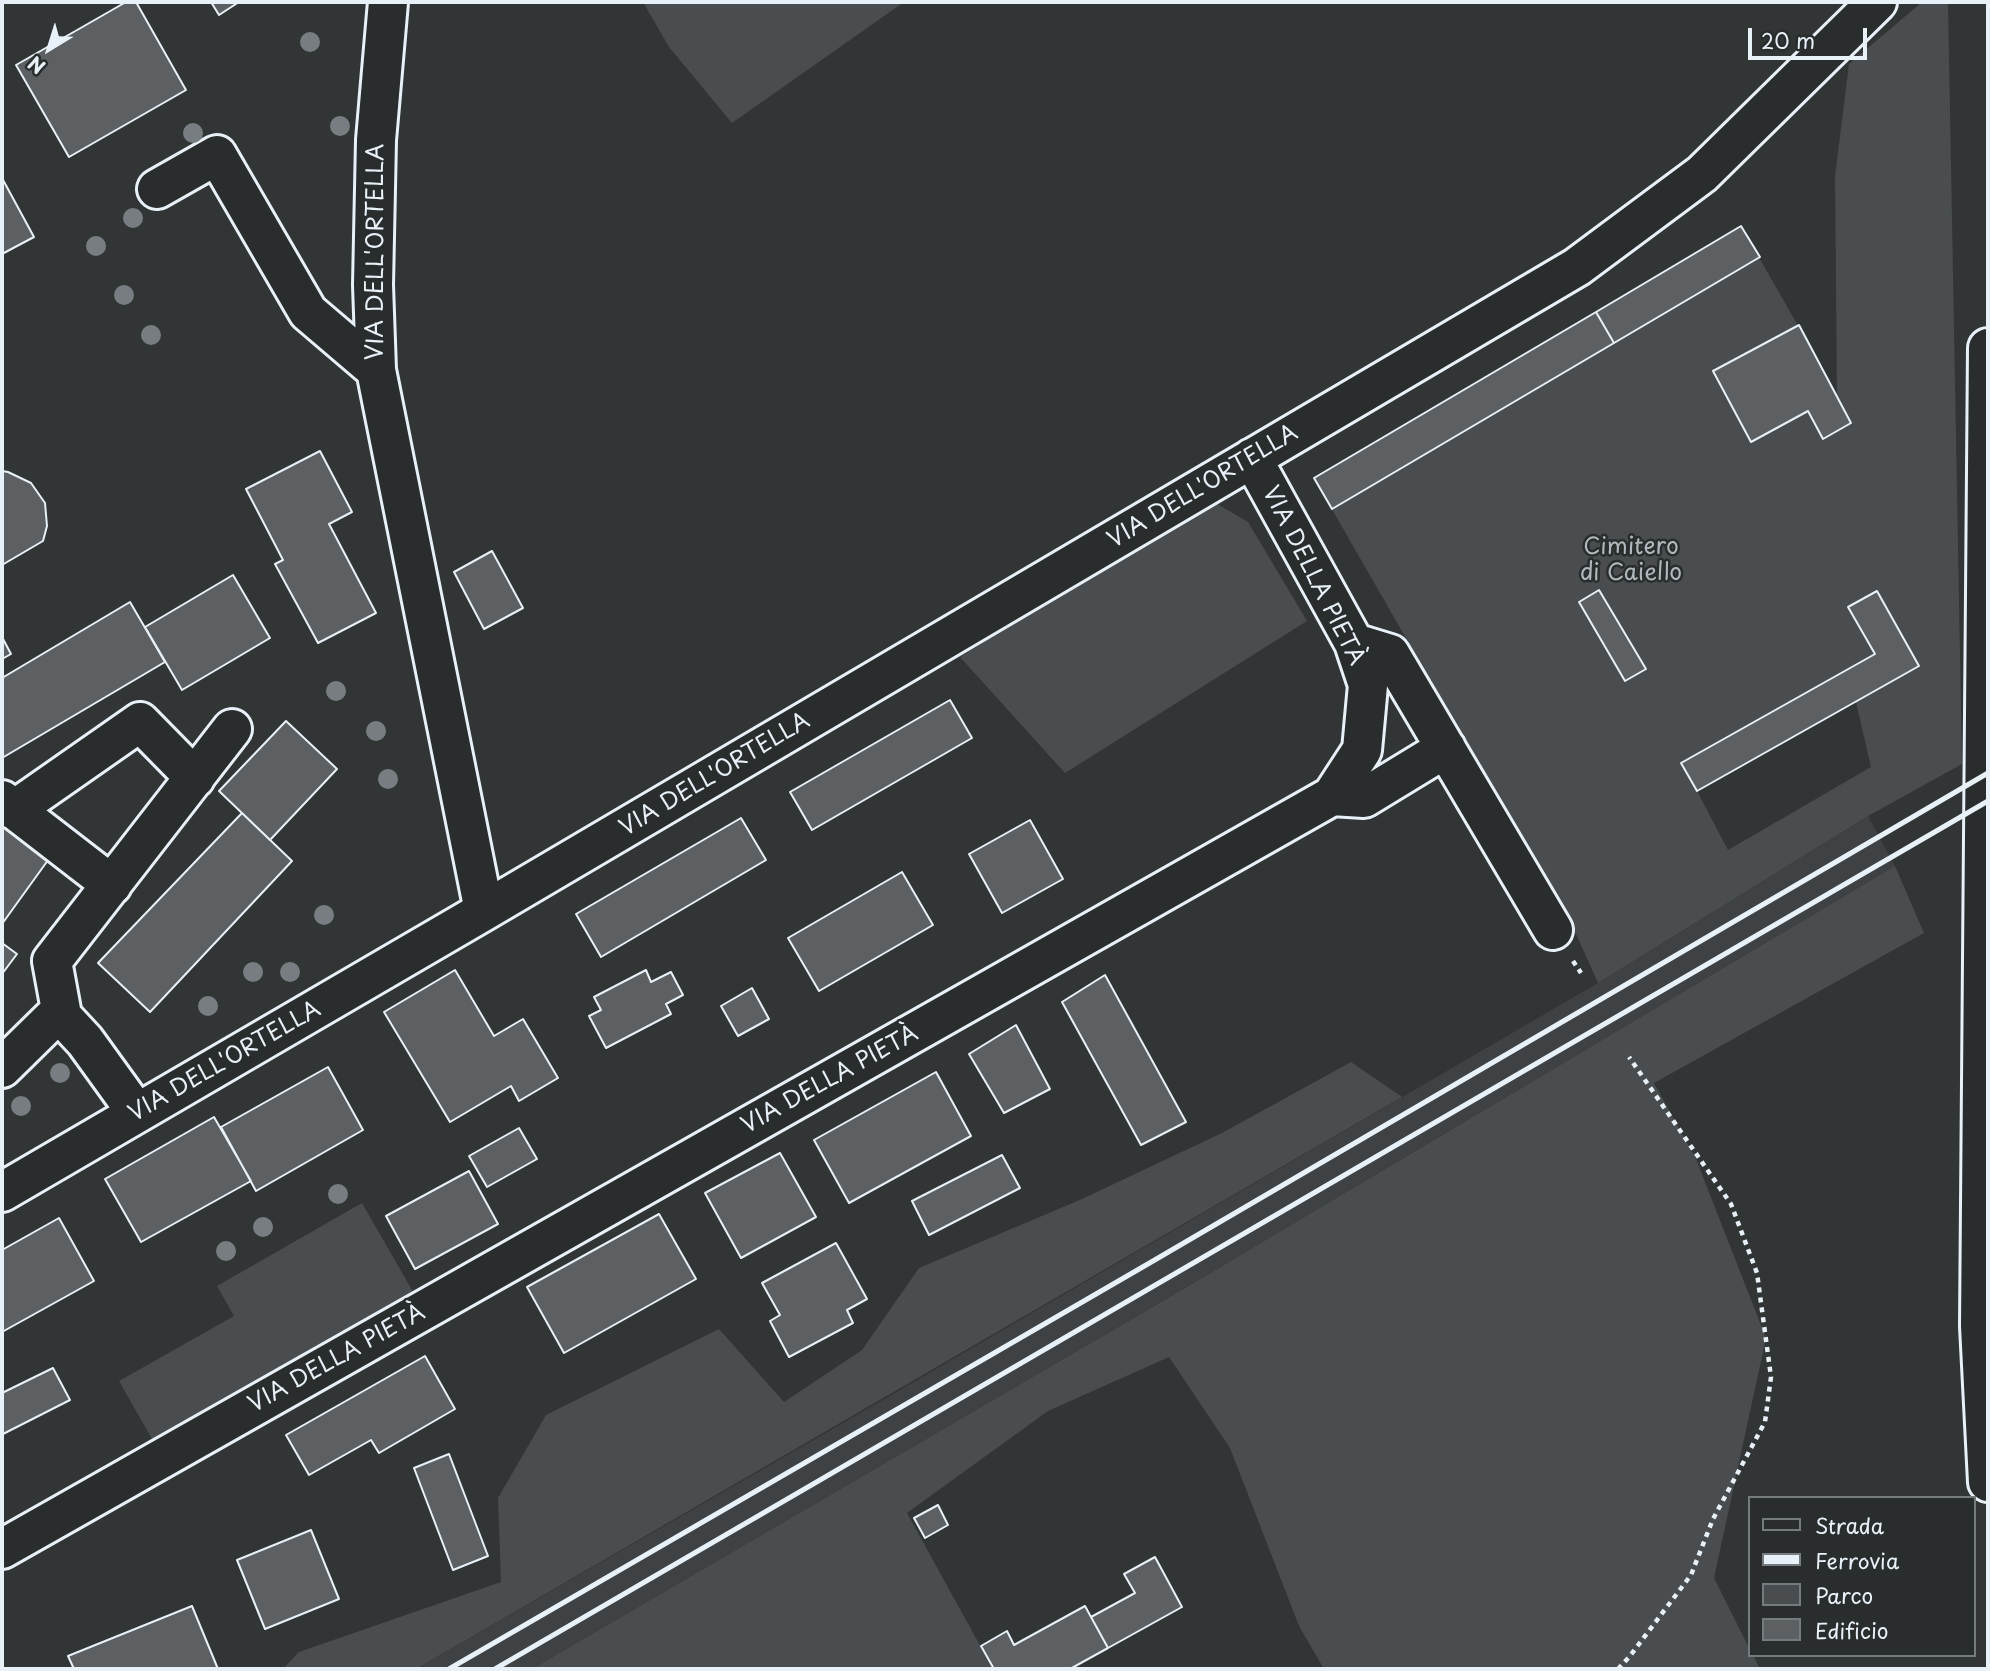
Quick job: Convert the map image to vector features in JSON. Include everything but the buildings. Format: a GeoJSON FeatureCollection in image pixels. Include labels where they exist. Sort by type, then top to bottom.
{"type":"FeatureCollection","features":[{"type":"Feature","properties":{"kind":"main road","name":"VIA DELL'ORTELLA"},"geometry":{"type":"LineString","coordinates":[[388,2],[376,140],[373,285],[376,370],[484,911]]}},
{"type":"Feature","properties":{"kind":"main road","name":"VIA DELL'ORTELLA"},"geometry":{"type":"LineString","coordinates":[[2,1192],[1577,267],[1702,174],[1877,2]]}},
{"type":"Feature","properties":{"kind":"main road"},"geometry":{"type":"LineString","coordinates":[[157,189],[217,155],[308,312],[376,370]]}},
{"type":"Feature","properties":{"kind":"main road"},"geometry":{"type":"LineString","coordinates":[[1988,348],[1980,1312],[1988,1482]]}},
{"type":"Feature","properties":{"kind":"main road","name":"VIA DELLA PIETÀ"},"geometry":{"type":"LineString","coordinates":[[2,1549],[1332,796],[1362,750],[1368,685],[1354,643],[1252,458]]}},
{"type":"Feature","properties":{"kind":"main road"},"geometry":{"type":"LineString","coordinates":[[1354,643],[1390,654],[1553,930]]}},
{"type":"Feature","properties":{"kind":"main road"},"geometry":{"type":"LineString","coordinates":[[112,885],[8,805],[140,722],[195,778]]}},
{"type":"Feature","properties":{"kind":"main road"},"geometry":{"type":"LineString","coordinates":[[2,1068],[61,1010],[52,961],[232,729]]}},
{"type":"Feature","properties":{"kind":"main road"},"geometry":{"type":"LineString","coordinates":[[1332,796],[1364,798],[1446,748]]}},
{"type":"Feature","properties":{"kind":"main road"},"geometry":{"type":"LineString","coordinates":[[59,1013],[85,1041],[137,1113]]}},
{"type":"Feature","properties":{"kind":"path"},"geometry":{"type":"LineString","coordinates":[[1618,1669],[1690,1575],[1713,1518],[1765,1422],[1771,1377],[1757,1273],[1731,1204],[1629,1057]]}},
{"type":"Feature","properties":{"kind":"shaded area"},"geometry":{"type":"Polygon","coordinates":[[[1868,816],[1895,866],[1175,1294],[532,1669],[416,1669],[1598,983],[1868,816]]]}},
{"type":"Feature","properties":{"kind":"green space"},"geometry":{"type":"Polygon","coordinates":[[[643,2],[904,2],[732,123],[669,47],[643,2]]]}},
{"type":"Feature","properties":{"kind":"green space","name":"Cimitero di Caiello"},"geometry":{"type":"Polygon","coordinates":[[[1922,2],[1948,2],[1962,764],[1868,816],[1598,983],[1577,936],[1314,478],[1741,226],[1837,394],[1835,176],[1849,64],[1922,2]],[[1856,702],[1697,791],[1728,850],[1871,767],[1856,702]]]}},
{"type":"Feature","properties":{"kind":"green space"},"geometry":{"type":"Polygon","coordinates":[[[1212,501],[1248,522],[1307,621],[1065,773],[960,657],[1212,501]]]}},
{"type":"Feature","properties":{"kind":"green space"},"geometry":{"type":"Polygon","coordinates":[[[1895,866],[1924,933],[1654,1083],[1696,1159],[1766,1338],[1714,1578],[1748,1646],[1748,1657],[1754,1657],[1760,1669],[1324,1669],[1299,1626],[1230,1448],[1169,1357],[1048,1411],[907,1513],[993,1669],[532,1669],[1175,1294],[1895,866]]]}},
{"type":"Feature","properties":{"kind":"green space"},"geometry":{"type":"Polygon","coordinates":[[[1351,1062],[1402,1097],[416,1669],[283,1669],[299,1652],[501,1582],[498,1498],[546,1415],[719,1329],[784,1402],[862,1350],[919,1268],[1082,1199],[1222,1133],[1351,1062]]]}},
{"type":"Feature","properties":{"kind":"green space"},"geometry":{"type":"Polygon","coordinates":[[[362,1203],[416,1297],[156,1446],[119,1381],[234,1316],[217,1286],[362,1203]]]}},
{"type":"Feature","properties":{"kind":"railway"},"geometry":{"type":"LineString","coordinates":[[449,1669],[1988,773]]}},
{"type":"Feature","properties":{"kind":"railway"},"geometry":{"type":"LineString","coordinates":[[495,1669],[1988,801]]}}]}
